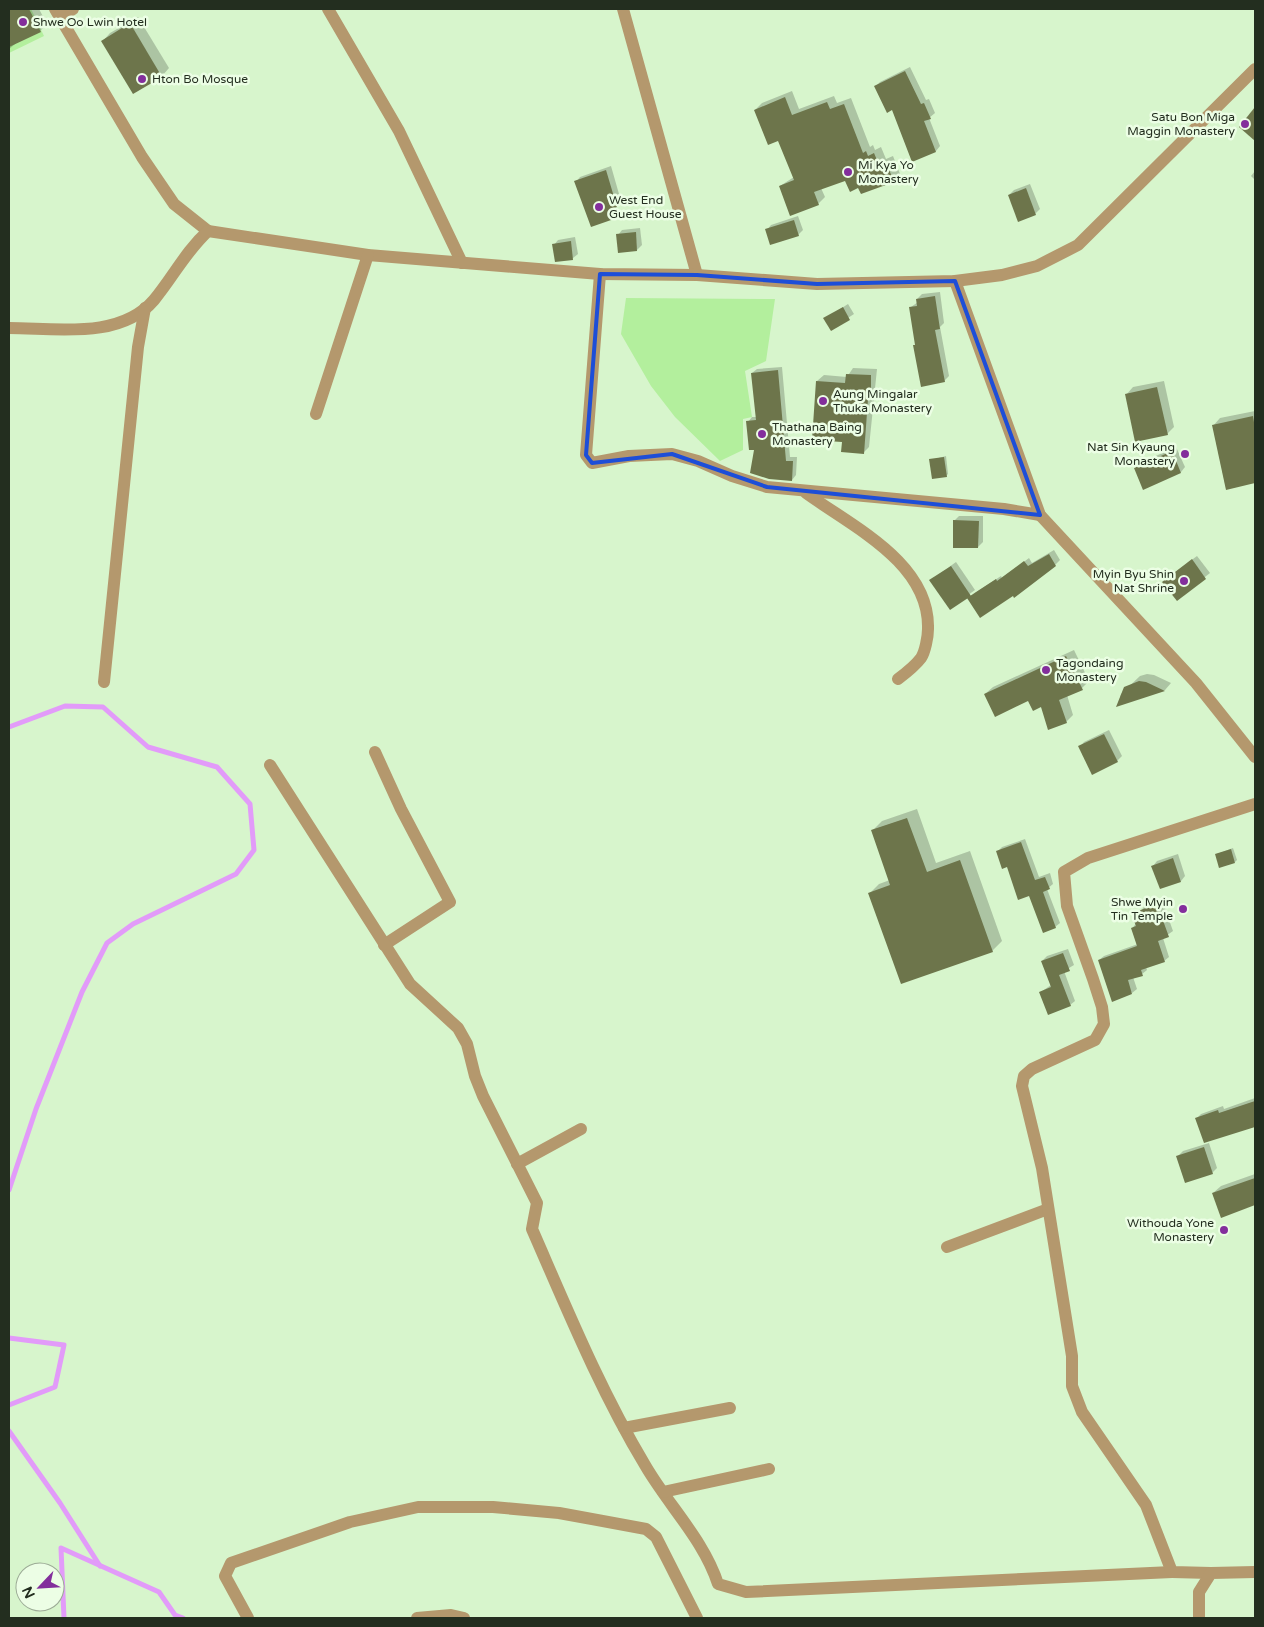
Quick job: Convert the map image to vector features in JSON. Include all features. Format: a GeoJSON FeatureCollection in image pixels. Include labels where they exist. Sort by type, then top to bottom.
{"type":"FeatureCollection","features":[{"type":"Feature","properties":{"kind":"street"},"geometry":{"type":"LineString","coordinates":[[73,9],[57,13],[142,157],[174,204],[208,231],[368,255],[600,274],[697,275],[817,284],[955,281],[1002,275],[1037,266],[1078,245],[1255,69]]}},
{"type":"Feature","properties":{"kind":"street"},"geometry":{"type":"LineString","coordinates":[[328,9],[399,131],[462,263]]}},
{"type":"Feature","properties":{"kind":"street"},"geometry":{"type":"LineString","coordinates":[[623,9],[697,275]]}},
{"type":"Feature","properties":{"kind":"street"},"geometry":{"type":"LineString","coordinates":[[9,328],[114,326],[136,315],[153,301],[195,243],[208,231]]}},
{"type":"Feature","properties":{"kind":"street"},"geometry":{"type":"LineString","coordinates":[[316,414],[368,255]]}},
{"type":"Feature","properties":{"kind":"street"},"geometry":{"type":"LineString","coordinates":[[600,274],[587,459],[592,463],[630,456],[672,454],[698,461],[732,476],[767,488],[1004,509],[1040,515]]}},
{"type":"Feature","properties":{"kind":"street"},"geometry":{"type":"LineString","coordinates":[[955,281],[1040,515],[1196,683],[1255,756]]}},
{"type":"Feature","properties":{"kind":"street"},"geometry":{"type":"LineString","coordinates":[[104,682],[138,347],[145,308]]}},
{"type":"Feature","properties":{"kind":"street"},"geometry":{"type":"LineString","coordinates":[[804,492],[877,543],[907,568],[922,591],[929,612],[928,633],[922,657],[898,679]]}},
{"type":"Feature","properties":{"kind":"street"},"geometry":{"type":"LineString","coordinates":[[375,752],[401,809],[450,902],[384,944]]}},
{"type":"Feature","properties":{"kind":"street"},"geometry":{"type":"LineString","coordinates":[[270,765],[410,984],[458,1028],[467,1044],[475,1076],[483,1096],[537,1203],[532,1228],[600,1384],[663,1492],[712,1563],[718,1584],[746,1592],[1172,1572],[1255,1572]]}},
{"type":"Feature","properties":{"kind":"street"},"geometry":{"type":"LineString","coordinates":[[1172,1572],[1146,1505],[1082,1412],[1072,1386],[1072,1356],[1042,1168],[1022,1086],[1024,1076],[1032,1069],[1095,1040],[1104,1024],[1096,988],[1067,906],[1064,872],[1088,858],[1255,804]]}},
{"type":"Feature","properties":{"kind":"street"},"geometry":{"type":"LineString","coordinates":[[517,1164],[581,1129]]}},
{"type":"Feature","properties":{"kind":"street"},"geometry":{"type":"LineString","coordinates":[[947,1247],[1048,1209]]}},
{"type":"Feature","properties":{"kind":"street"},"geometry":{"type":"LineString","coordinates":[[624,1428],[730,1408]]}},
{"type":"Feature","properties":{"kind":"street"},"geometry":{"type":"LineString","coordinates":[[663,1492],[769,1469]]}},
{"type":"Feature","properties":{"kind":"street"},"geometry":{"type":"LineString","coordinates":[[248,1618],[225,1576],[231,1563],[350,1522],[418,1507],[483,1507],[559,1513],[646,1529],[656,1537],[697,1618]]}},
{"type":"Feature","properties":{"kind":"street"},"geometry":{"type":"LineString","coordinates":[[1199,1618],[1200,1592],[1211,1572]]}},
{"type":"Feature","properties":{"kind":"street"},"geometry":{"type":"LineString","coordinates":[[417,1618],[451,1615],[464,1618]]}},
{"type":"Feature","properties":{"kind":"highlighted area"},"geometry":{"type":"Polygon","coordinates":[[[600,274],[697,275],[817,284],[955,281],[1040,515],[767,487],[672,454],[592,463],[586,455],[600,274]]]}},
{"type":"Feature","properties":{"kind":"green space","name":"Shwe Oo Lwin Hotel"},"geometry":{"type":"Polygon","coordinates":[[[9,9],[31,9],[44,36],[9,53],[9,9]]]}},
{"type":"Feature","properties":{"kind":"green space"},"geometry":{"type":"Polygon","coordinates":[[[626,298],[775,299],[766,361],[745,371],[752,417],[743,419],[743,450],[720,461],[675,417],[651,386],[621,334],[626,298]]]}},
{"type":"Feature","properties":{"kind":"building","name":"Shwe Oo Lwin Hotel"},"geometry":{"type":"Polygon","coordinates":[[[9,9],[29,9],[41,32],[9,47],[9,9]]]}},
{"type":"Feature","properties":{"kind":"building"},"geometry":{"type":"Polygon","coordinates":[[[130,23],[162,77],[133,94],[101,41],[130,23]]]}},
{"type":"Feature","properties":{"kind":"building"},"geometry":{"type":"Polygon","coordinates":[[[905,71],[921,104],[924,103],[931,119],[924,121],[936,152],[912,162],[892,110],[887,113],[874,86],[905,71]]]}},
{"type":"Feature","properties":{"kind":"building"},"geometry":{"type":"Polygon","coordinates":[[[785,97],[792,115],[827,102],[830,109],[844,104],[863,153],[866,151],[868,156],[874,153],[879,165],[886,162],[894,182],[861,194],[858,188],[850,192],[845,181],[814,192],[819,205],[790,216],[779,186],[794,180],[778,141],[768,145],[754,110],[785,97]]]}},
{"type":"Feature","properties":{"kind":"building"},"geometry":{"type":"Polygon","coordinates":[[[1255,107],[1255,141],[1239,127],[1255,107]]]}},
{"type":"Feature","properties":{"kind":"building"},"geometry":{"type":"Polygon","coordinates":[[[606,170],[617,207],[611,209],[614,219],[591,227],[574,181],[606,170]]]}},
{"type":"Feature","properties":{"kind":"building"},"geometry":{"type":"Polygon","coordinates":[[[1026,188],[1036,215],[1018,222],[1008,195],[1026,188]]]}},
{"type":"Feature","properties":{"kind":"building"},"geometry":{"type":"Polygon","coordinates":[[[794,220],[799,236],[770,245],[765,229],[794,220]]]}},
{"type":"Feature","properties":{"kind":"building"},"geometry":{"type":"Polygon","coordinates":[[[636,232],[637,251],[618,253],[616,234],[636,232]]]}},
{"type":"Feature","properties":{"kind":"building"},"geometry":{"type":"Polygon","coordinates":[[[571,241],[573,260],[555,262],[552,244],[571,241]]]}},
{"type":"Feature","properties":{"kind":"building"},"geometry":{"type":"Polygon","coordinates":[[[935,296],[940,329],[935,330],[945,382],[921,387],[913,345],[915,345],[909,307],[917,306],[916,299],[935,296]]]}},
{"type":"Feature","properties":{"kind":"building"},"geometry":{"type":"Polygon","coordinates":[[[843,307],[850,320],[831,331],[823,318],[843,307]]]}},
{"type":"Feature","properties":{"kind":"building"},"geometry":{"type":"Polygon","coordinates":[[[778,370],[786,461],[793,461],[792,481],[769,479],[750,473],[754,450],[749,450],[746,421],[756,420],[751,373],[778,370]]]}},
{"type":"Feature","properties":{"kind":"building"},"geometry":{"type":"Polygon","coordinates":[[[846,374],[871,375],[871,399],[868,399],[864,454],[841,452],[842,442],[812,440],[816,381],[845,383],[846,374]]]}},
{"type":"Feature","properties":{"kind":"building"},"geometry":{"type":"Polygon","coordinates":[[[1157,387],[1168,435],[1135,442],[1125,394],[1157,387]]]}},
{"type":"Feature","properties":{"kind":"building"},"geometry":{"type":"Polygon","coordinates":[[[1253,416],[1255,428],[1255,483],[1226,490],[1212,425],[1253,416]]]}},
{"type":"Feature","properties":{"kind":"building"},"geometry":{"type":"Polygon","coordinates":[[[1172,451],[1181,473],[1143,490],[1134,468],[1172,451]]]}},
{"type":"Feature","properties":{"kind":"building"},"geometry":{"type":"Polygon","coordinates":[[[944,457],[947,477],[932,479],[929,459],[944,457]]]}},
{"type":"Feature","properties":{"kind":"building"},"geometry":{"type":"Polygon","coordinates":[[[953,520],[979,521],[978,548],[953,548],[953,520]]]}},
{"type":"Feature","properties":{"kind":"building"},"geometry":{"type":"Polygon","coordinates":[[[1049,554],[1056,566],[1014,598],[1013,596],[980,618],[967,598],[996,579],[997,581],[1024,561],[1028,566],[1049,554]]]}},
{"type":"Feature","properties":{"kind":"building"},"geometry":{"type":"Polygon","coordinates":[[[1192,559],[1206,579],[1177,601],[1162,582],[1192,559]]]}},
{"type":"Feature","properties":{"kind":"building"},"geometry":{"type":"Polygon","coordinates":[[[951,566],[971,596],[950,610],[929,580],[951,566]]]}},
{"type":"Feature","properties":{"kind":"building"},"geometry":{"type":"Polygon","coordinates":[[[1066,656],[1083,690],[1059,700],[1067,723],[1048,730],[1041,707],[1033,711],[1028,701],[995,717],[984,694],[1066,656]]]}},
{"type":"Feature","properties":{"kind":"building"},"geometry":{"type":"Polygon","coordinates":[[[1139,681],[1146,682],[1165,691],[1116,707],[1124,687],[1139,681]]]}},
{"type":"Feature","properties":{"kind":"building"},"geometry":{"type":"Polygon","coordinates":[[[1104,734],[1118,762],[1092,775],[1078,746],[1104,734]]]}},
{"type":"Feature","properties":{"kind":"building"},"geometry":{"type":"Polygon","coordinates":[[[907,818],[927,872],[960,860],[993,952],[901,984],[868,893],[890,885],[871,830],[907,818]]]}},
{"type":"Feature","properties":{"kind":"building"},"geometry":{"type":"Polygon","coordinates":[[[1021,842],[1035,880],[1045,877],[1050,889],[1043,892],[1056,928],[1043,933],[1029,896],[1018,900],[1007,867],[1002,869],[996,851],[1021,842]]]}},
{"type":"Feature","properties":{"kind":"building"},"geometry":{"type":"Polygon","coordinates":[[[1231,849],[1235,863],[1219,868],[1215,854],[1231,849]]]}},
{"type":"Feature","properties":{"kind":"building"},"geometry":{"type":"Polygon","coordinates":[[[1173,858],[1181,882],[1160,889],[1151,866],[1173,858]]]}},
{"type":"Feature","properties":{"kind":"building"},"geometry":{"type":"Polygon","coordinates":[[[1157,904],[1169,937],[1158,941],[1165,962],[1141,970],[1143,976],[1128,980],[1132,994],[1112,1002],[1098,960],[1137,946],[1131,928],[1136,926],[1134,921],[1141,919],[1138,911],[1157,904]]]}},
{"type":"Feature","properties":{"kind":"building"},"geometry":{"type":"Polygon","coordinates":[[[1063,953],[1070,971],[1059,975],[1071,1006],[1048,1015],[1039,992],[1051,987],[1041,961],[1063,953]]]}},
{"type":"Feature","properties":{"kind":"building"},"geometry":{"type":"Polygon","coordinates":[[[1255,1101],[1255,1127],[1204,1143],[1195,1118],[1218,1110],[1219,1113],[1255,1101]]]}},
{"type":"Feature","properties":{"kind":"building"},"geometry":{"type":"Polygon","coordinates":[[[1204,1147],[1213,1174],[1185,1183],[1176,1156],[1204,1147]]]}},
{"type":"Feature","properties":{"kind":"building"},"geometry":{"type":"Polygon","coordinates":[[[1255,1178],[1255,1205],[1221,1218],[1212,1193],[1255,1178]]]}},
{"type":"Feature","properties":{"kind":"waterway"},"geometry":{"type":"LineString","coordinates":[[9,727],[65,706],[103,707],[148,747],[217,767],[250,804],[254,850],[236,874],[133,924],[107,943],[82,992],[36,1109],[9,1190]]}},
{"type":"Feature","properties":{"kind":"waterway"},"geometry":{"type":"LineString","coordinates":[[9,1338],[64,1345],[55,1387],[9,1405]]}},
{"type":"Feature","properties":{"kind":"waterway"},"geometry":{"type":"LineString","coordinates":[[9,1431],[60,1503],[100,1566]]}},
{"type":"Feature","properties":{"kind":"waterway"},"geometry":{"type":"LineString","coordinates":[[64,1618],[61,1548],[159,1592],[175,1615],[183,1618]]}},
{"type":"Feature","properties":{"kind":"place","name":"Shwe Oo Lwin Hotel"},"geometry":{"type":"Point","coordinates":[23,22]}},
{"type":"Feature","properties":{"kind":"place","name":"Hton Bo Mosque"},"geometry":{"type":"Point","coordinates":[142,79]}},
{"type":"Feature","properties":{"kind":"place","name":"Satu Bon Miga Maggin Monastery"},"geometry":{"type":"Point","coordinates":[1245,124]}},
{"type":"Feature","properties":{"kind":"place","name":"Mi Kya Yo Monastery"},"geometry":{"type":"Point","coordinates":[848,172]}},
{"type":"Feature","properties":{"kind":"place","name":"West End Guest House"},"geometry":{"type":"Point","coordinates":[599,207]}},
{"type":"Feature","properties":{"kind":"place","name":"Aung Mingalar Thuka Monastery"},"geometry":{"type":"Point","coordinates":[823,401]}},
{"type":"Feature","properties":{"kind":"place","name":"Thathana Baing Monastery"},"geometry":{"type":"Point","coordinates":[762,434]}},
{"type":"Feature","properties":{"kind":"place","name":"Nat Sin Kyaung Monastery"},"geometry":{"type":"Point","coordinates":[1185,454]}},
{"type":"Feature","properties":{"kind":"place","name":"Myin Byu Shin Nat Shrine"},"geometry":{"type":"Point","coordinates":[1184,581]}},
{"type":"Feature","properties":{"kind":"place","name":"Tagondaing Monastery"},"geometry":{"type":"Point","coordinates":[1046,670]}},
{"type":"Feature","properties":{"kind":"place","name":"Shwe Myin Tin Temple"},"geometry":{"type":"Point","coordinates":[1183,909]}},
{"type":"Feature","properties":{"kind":"place","name":"Withouda Yone Monastery"},"geometry":{"type":"Point","coordinates":[1224,1230]}}]}
